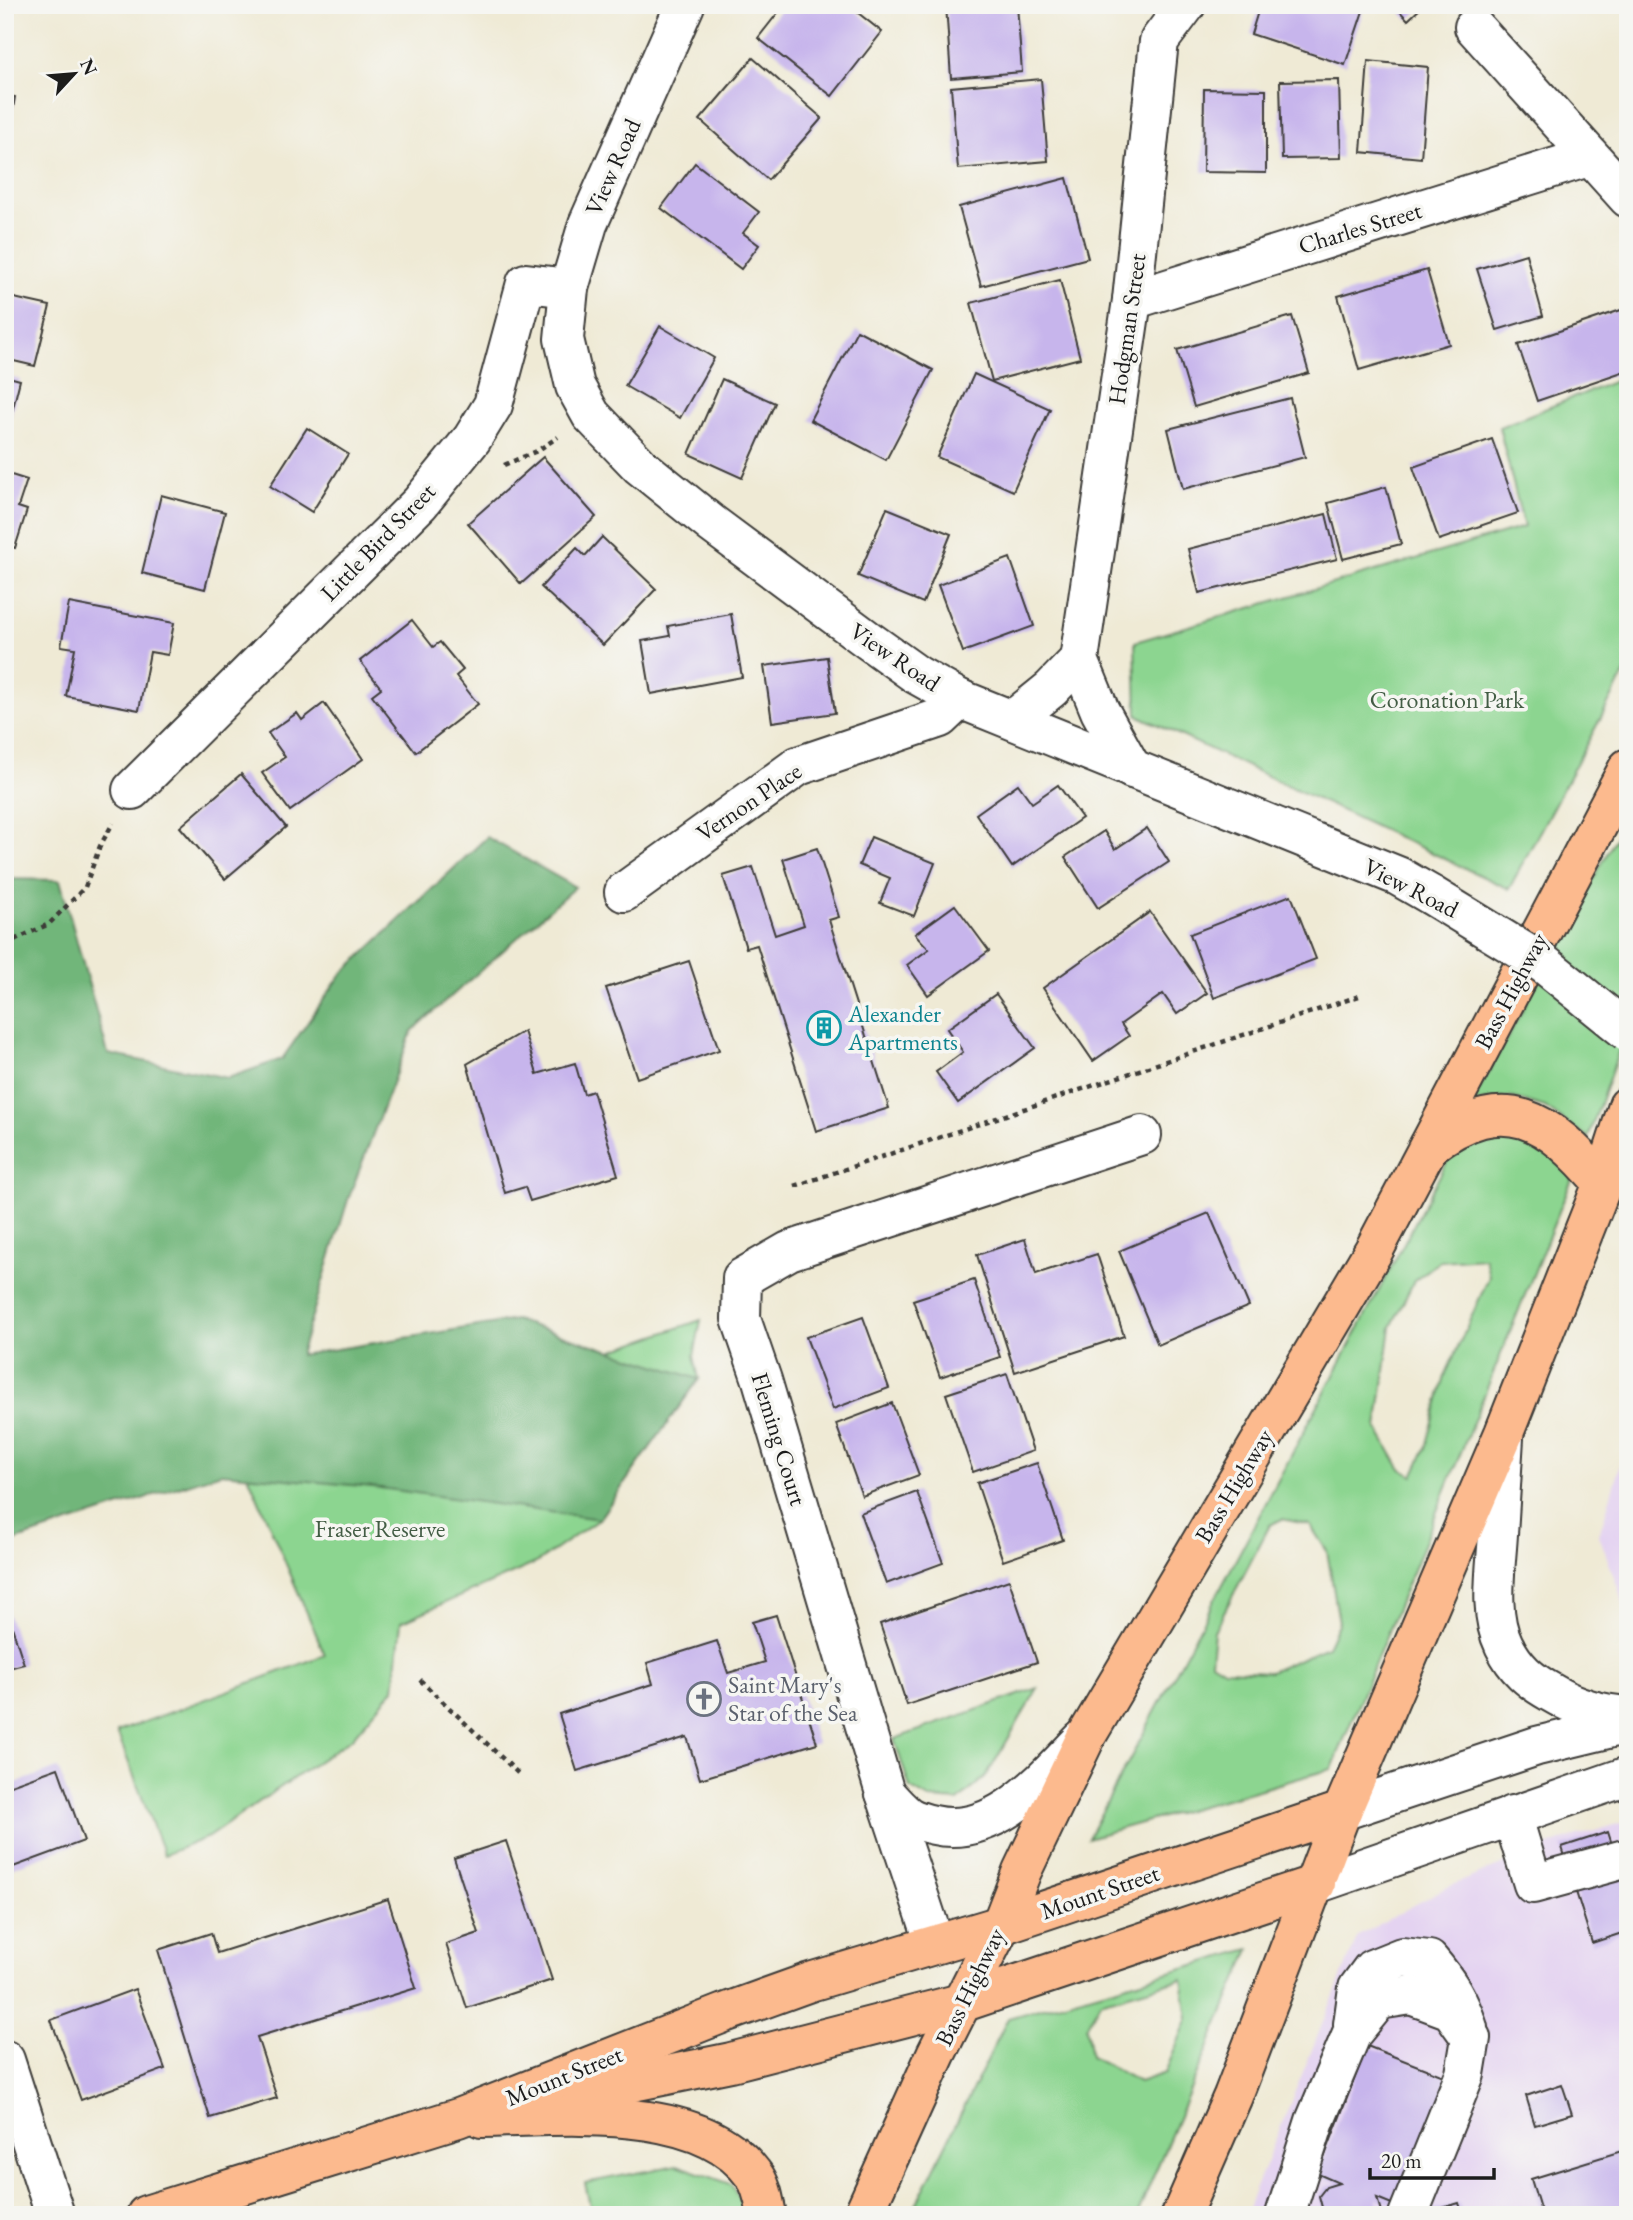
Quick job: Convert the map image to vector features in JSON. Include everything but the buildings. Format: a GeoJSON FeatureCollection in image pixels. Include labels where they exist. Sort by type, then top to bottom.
{"type":"FeatureCollection","features":[{"type":"Feature","properties":{"kind":"highway","name":"Bass Highway"},"geometry":{"type":"LineString","coordinates":[[863,2215],[961,2003],[1001,1925],[1023,1871],[1087,1735],[1374,1250],[1628,768]]}},
{"type":"Feature","properties":{"kind":"highway"},"geometry":{"type":"LineString","coordinates":[[1181,2215],[1233,2096],[1342,1811],[1504,1433],[1603,1183],[1628,1106]]}},
{"type":"Feature","properties":{"kind":"highway"},"geometry":{"type":"LineString","coordinates":[[1429,1146],[1446,1133],[1474,1121],[1493,1117],[1525,1119],[1545,1127],[1569,1145],[1603,1183]]}},
{"type":"Feature","properties":{"kind":"highway","name":"Mount Street"},"geometry":{"type":"LineString","coordinates":[[146,2215],[458,2118],[810,1982],[1001,1925],[1342,1811]]}},
{"type":"Feature","properties":{"kind":"highway","name":"Mount Street"},"geometry":{"type":"LineString","coordinates":[[458,2118],[731,2062],[961,2003],[1316,1884]]}},
{"type":"Feature","properties":{"kind":"highway","name":"Fleming Court"},"geometry":{"type":"LineString","coordinates":[[935,1944],[945,1972],[961,2003]]}},
{"type":"Feature","properties":{"kind":"highway"},"geometry":{"type":"LineString","coordinates":[[458,2118],[587,2117],[666,2124],[717,2143],[737,2157],[755,2175],[767,2215]]}},
{"type":"Feature","properties":{"kind":"street","name":"View Road"},"geometry":{"type":"LineString","coordinates":[[685,5],[587,224],[569,288],[564,339],[575,386],[591,415],[640,466],[712,524],[917,675],[960,699],[1398,876],[1544,964],[1628,1032]]}},
{"type":"Feature","properties":{"kind":"street","name":"Hodgman Street"},"geometry":{"type":"LineString","coordinates":[[1079,660],[1132,300],[1160,41],[1186,5]]}},
{"type":"Feature","properties":{"kind":"street"},"geometry":{"type":"LineString","coordinates":[[1474,27],[1588,157],[1628,198]]}},
{"type":"Feature","properties":{"kind":"street","name":"Charles Street"},"geometry":{"type":"LineString","coordinates":[[1132,300],[1588,157]]}},
{"type":"Feature","properties":{"kind":"street","name":"Little Bird Street"},"geometry":{"type":"LineString","coordinates":[[132,790],[420,503],[472,439],[493,405],[526,283],[569,288]]}},
{"type":"Feature","properties":{"kind":"street"},"geometry":{"type":"LineString","coordinates":[[1014,719],[1051,690],[1079,660],[1100,711],[1132,769]]}},
{"type":"Feature","properties":{"kind":"street","name":"Vernon Place"},"geometry":{"type":"LineString","coordinates":[[624,892],[798,766],[940,718],[960,699]]}},
{"type":"Feature","properties":{"kind":"street","name":"Fleming Court"},"geometry":{"type":"LineString","coordinates":[[935,1944],[885,1793],[762,1380],[741,1320],[742,1278],[789,1251],[1142,1135]]}},
{"type":"Feature","properties":{"kind":"street"},"geometry":{"type":"LineString","coordinates":[[1504,1433],[1495,1593],[1503,1643],[1521,1672],[1539,1686],[1587,1709],[1628,1716]]}},
{"type":"Feature","properties":{"kind":"street","name":"Mount Street"},"geometry":{"type":"LineString","coordinates":[[1342,1811],[1537,1746],[1628,1724]]}},
{"type":"Feature","properties":{"kind":"street"},"geometry":{"type":"LineString","coordinates":[[885,1793],[909,1816],[921,1822],[961,1828],[1002,1812],[1022,1798],[1087,1735]]}},
{"type":"Feature","properties":{"kind":"street","name":"Mount Street"},"geometry":{"type":"LineString","coordinates":[[1316,1884],[1628,1776]]}},
{"type":"Feature","properties":{"kind":"street"},"geometry":{"type":"LineString","coordinates":[[1511,1815],[1533,1884],[1628,1858]]}},
{"type":"Feature","properties":{"kind":"street"},"geometry":{"type":"LineString","coordinates":[[1286,2215],[1315,2121],[1352,2033],[1379,2000],[1411,1995],[1451,2010],[1471,2038],[1465,2074],[1408,2215]]}},
{"type":"Feature","properties":{"kind":"street"},"geometry":{"type":"LineString","coordinates":[[5,2060],[55,2215]]}},
{"type":"Feature","properties":{"kind":"path"},"geometry":{"type":"LineString","coordinates":[[5,944],[49,924],[85,887],[100,846],[132,790]]}},
{"type":"Feature","properties":{"kind":"path"},"geometry":{"type":"LineString","coordinates":[[795,1186],[1362,995]]}},
{"type":"Feature","properties":{"kind":"path"},"geometry":{"type":"LineString","coordinates":[[420,1680],[521,1776]]}},
{"type":"Feature","properties":{"kind":"shaded area"},"geometry":{"type":"Polygon","coordinates":[[[1628,1438],[1628,1616],[1599,1535],[1628,1438]]]}},
{"type":"Feature","properties":{"kind":"shaded area"},"geometry":{"type":"Polygon","coordinates":[[[1628,1821],[1628,2215],[1245,2215],[1358,1936],[1445,1888],[1558,1842],[1628,1821]]]}},
{"type":"Feature","properties":{"kind":"green space","name":"Coronation Park"},"geometry":{"type":"Polygon","coordinates":[[[1628,376],[1628,667],[1509,889],[1137,715],[1135,642],[1524,527],[1499,427],[1628,376]]]}},
{"type":"Feature","properties":{"kind":"green space"},"geometry":{"type":"Polygon","coordinates":[[[1628,815],[1628,1025],[1588,1138],[1545,1107],[1510,1097],[1472,1103],[1628,815]]]}},
{"type":"Feature","properties":{"kind":"green space"},"geometry":{"type":"Polygon","coordinates":[[[487,837],[575,887],[412,1031],[348,1200],[300,1355],[515,1320],[699,1379],[599,1519],[373,1487],[221,1473],[5,1544],[5,879],[60,880],[108,1054],[228,1078],[282,1059],[341,975],[487,837]]]}},
{"type":"Feature","properties":{"kind":"green space"},"geometry":{"type":"Polygon","coordinates":[[[1490,1134],[1535,1141],[1573,1177],[1332,1769],[1088,1838],[1455,1147],[1490,1134]],[[1485,1258],[1440,1261],[1414,1281],[1391,1327],[1377,1428],[1400,1468],[1413,1476],[1426,1448],[1445,1376],[1489,1277],[1485,1258]],[[1282,1519],[1270,1525],[1214,1631],[1211,1662],[1224,1670],[1270,1672],[1327,1647],[1339,1622],[1327,1551],[1310,1525],[1282,1519]]]}},
{"type":"Feature","properties":{"kind":"green space","name":"Fraser Reserve"},"geometry":{"type":"Polygon","coordinates":[[[701,1320],[694,1356],[699,1379],[599,1519],[536,1563],[401,1622],[394,1689],[352,1738],[208,1837],[164,1855],[117,1732],[325,1655],[248,1475],[701,1320]]]}},
{"type":"Feature","properties":{"kind":"green space"},"geometry":{"type":"Polygon","coordinates":[[[1038,1688],[987,1775],[958,1801],[929,1799],[910,1788],[894,1739],[1038,1688]]]}},
{"type":"Feature","properties":{"kind":"green space"},"geometry":{"type":"Polygon","coordinates":[[[1250,1949],[1137,2215],[911,2215],[1008,2018],[1250,1949]],[[1182,1979],[1100,2002],[1086,2027],[1091,2056],[1139,2082],[1165,2073],[1188,2018],[1182,1979]]]}},
{"type":"Feature","properties":{"kind":"green space"},"geometry":{"type":"Polygon","coordinates":[[[677,2165],[731,2184],[748,2215],[592,2215],[585,2183],[677,2165]]]}},
{"type":"Feature","properties":{"kind":"place","name":"Alexander Apartments"},"geometry":{"type":"Point","coordinates":[824,1028]}},
{"type":"Feature","properties":{"kind":"place","name":"Saint Mary's Star of the Sea"},"geometry":{"type":"Point","coordinates":[704,1699]}}]}
